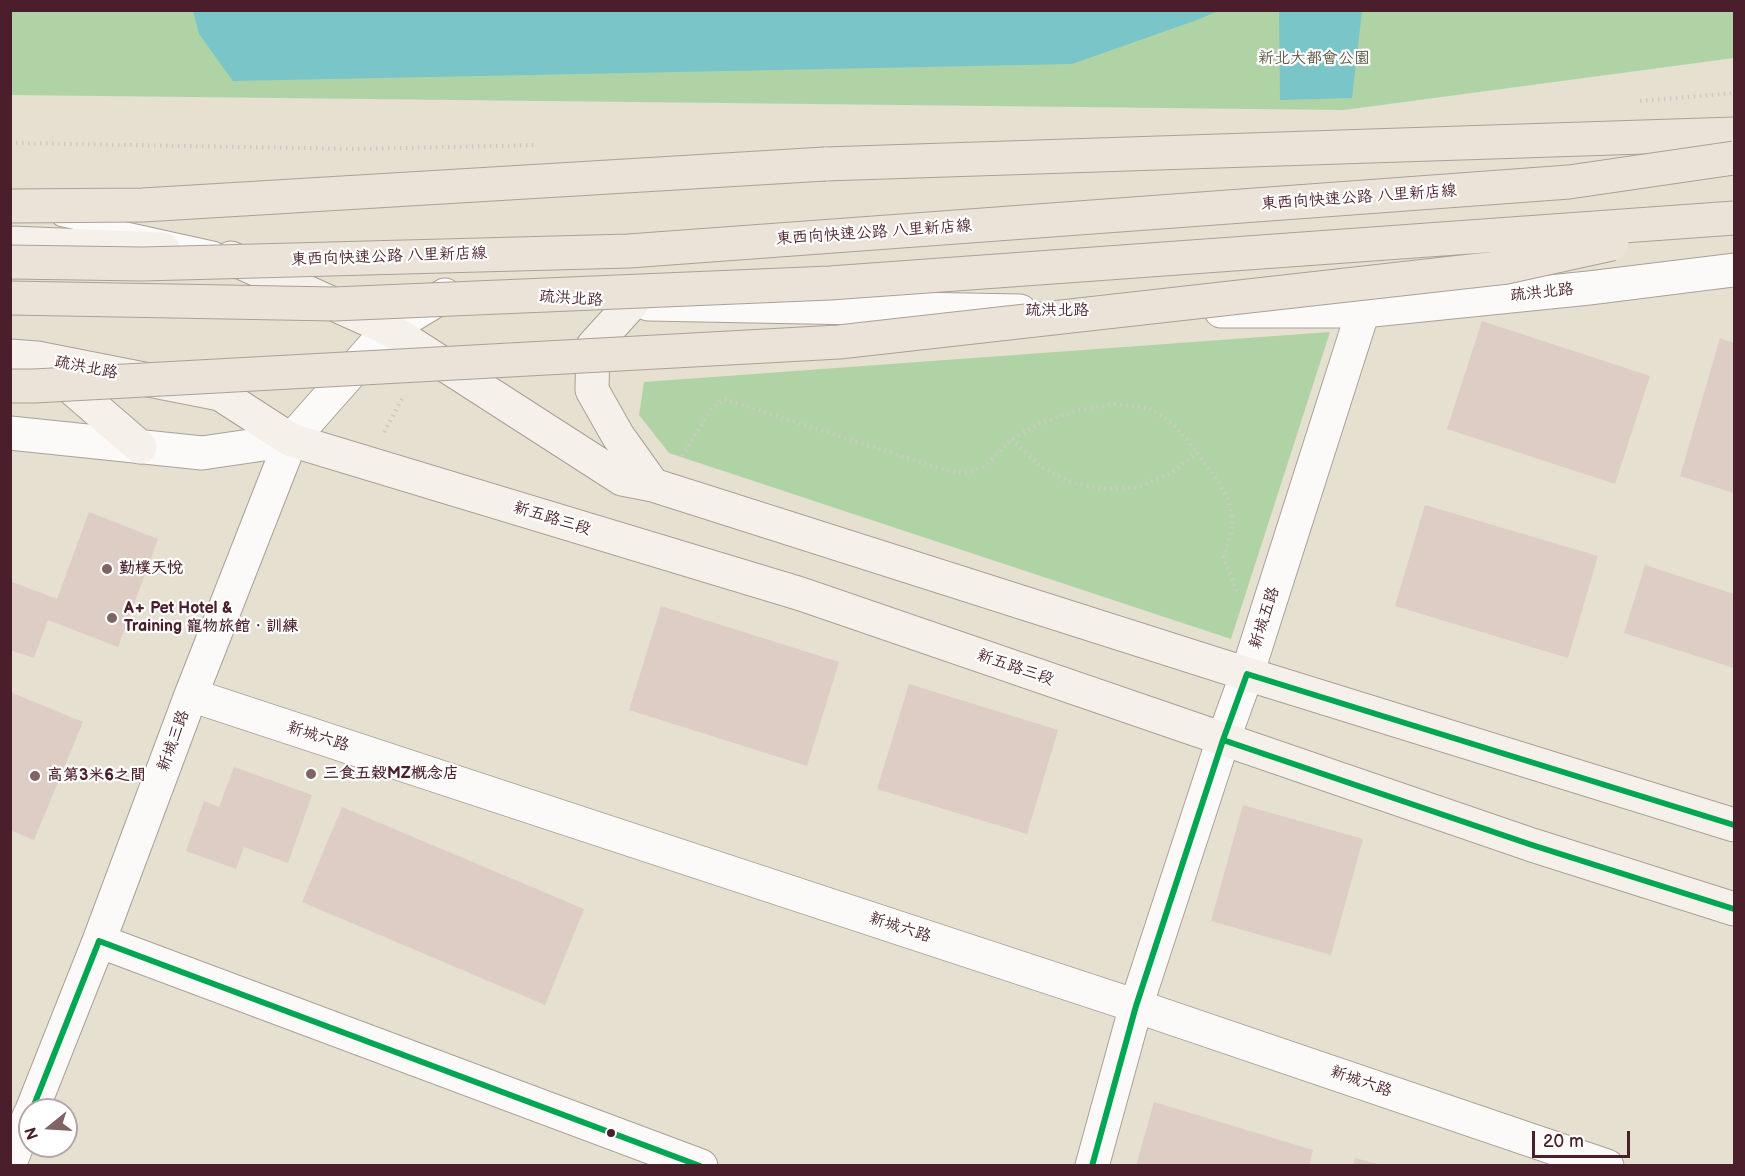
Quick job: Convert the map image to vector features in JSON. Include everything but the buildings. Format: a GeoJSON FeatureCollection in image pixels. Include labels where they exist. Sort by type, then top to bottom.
{"type":"FeatureCollection","features":[{"type":"Feature","properties":{"kind":"highway"},"geometry":{"type":"LineString","coordinates":[[10,206],[155,204],[825,165],[1734,134]]}},
{"type":"Feature","properties":{"kind":"highway","name":"東西向快速公路 八里新店線"},"geometry":{"type":"LineString","coordinates":[[10,262],[143,264],[629,251],[1569,182],[1734,158]]}},
{"type":"Feature","properties":{"kind":"highway"},"geometry":{"type":"LineString","coordinates":[[10,298],[334,304],[830,284],[1730,218]]}},
{"type":"Feature","properties":{"kind":"highway"},"geometry":{"type":"LineString","coordinates":[[10,386],[839,342],[1507,267],[1730,218]]}},
{"type":"Feature","properties":{"kind":"street"},"geometry":{"type":"LineString","coordinates":[[10,243],[215,251],[389,329],[622,479],[653,486],[1734,825]]}},
{"type":"Feature","properties":{"kind":"street","name":"疏洪北路"},"geometry":{"type":"LineString","coordinates":[[24,357],[220,394],[291,440],[389,329],[454,290],[632,303],[994,311],[1363,311],[1589,288],[1734,270]]}},
{"type":"Feature","properties":{"kind":"street"},"geometry":{"type":"LineString","coordinates":[[632,303],[593,346],[592,390],[618,436],[653,486]]}},
{"type":"Feature","properties":{"kind":"street","name":"新城五路"},"geometry":{"type":"LineString","coordinates":[[1092,1166],[1136,1006],[1223,740],[1247,674],[1363,311]]}},
{"type":"Feature","properties":{"kind":"street"},"geometry":{"type":"LineString","coordinates":[[24,357],[140,447]]}},
{"type":"Feature","properties":{"kind":"street"},"geometry":{"type":"LineString","coordinates":[[10,433],[202,453],[291,440]]}},
{"type":"Feature","properties":{"kind":"street","name":"新城三路"},"geometry":{"type":"LineString","coordinates":[[37,1098],[291,440]]}},
{"type":"Feature","properties":{"kind":"street","name":"新五路三段"},"geometry":{"type":"LineString","coordinates":[[291,440],[801,594],[1532,845],[1734,909]]}},
{"type":"Feature","properties":{"kind":"street","name":"新城六路"},"geometry":{"type":"LineString","coordinates":[[191,695],[1136,1006],[1607,1166]]}},
{"type":"Feature","properties":{"kind":"street"},"geometry":{"type":"LineString","coordinates":[[99,941],[701,1166]]}},
{"type":"Feature","properties":{"kind":"street"},"geometry":{"type":"LineString","coordinates":[[10,1163],[18,1143]]}},
{"type":"Feature","properties":{"kind":"lane"},"geometry":{"type":"LineString","coordinates":[[10,206],[215,251]]}},
{"type":"Feature","properties":{"kind":"path"},"geometry":{"type":"LineString","coordinates":[[384,432],[403,396]]}},
{"type":"Feature","properties":{"kind":"path"},"geometry":{"type":"LineString","coordinates":[[682,456],[711,410],[724,399],[945,470],[966,473],[983,467],[1012,439],[1040,424],[1078,410],[1116,404],[1149,408],[1172,423],[1197,452],[1229,501],[1233,525],[1224,557],[1240,597]]}},
{"type":"Feature","properties":{"kind":"path"},"geometry":{"type":"LineString","coordinates":[[1012,439],[1040,466],[1067,481],[1102,489],[1138,486],[1171,473],[1197,452]]}},
{"type":"Feature","properties":{"kind":"green space","name":"新北大都會公園"},"geometry":{"type":"Polygon","coordinates":[[[11,11],[1734,11],[1734,58],[1344,110],[11,95],[11,11]]]}},
{"type":"Feature","properties":{"kind":"green space"},"geometry":{"type":"Polygon","coordinates":[[[1330,332],[1231,639],[669,453],[639,415],[644,382],[1330,332]]]}},
{"type":"Feature","properties":{"kind":"water"},"geometry":{"type":"Polygon","coordinates":[[[193,10],[1218,11],[1072,64],[233,81],[199,34],[193,10]]]}},
{"type":"Feature","properties":{"kind":"water"},"geometry":{"type":"Polygon","coordinates":[[[1279,11],[1362,11],[1352,98],[1280,100],[1279,11]]]}},
{"type":"Feature","properties":{"kind":"transit line"},"geometry":{"type":"LineString","coordinates":[[1092,1166],[1136,1006],[1223,740],[1247,674],[1734,825]]}},
{"type":"Feature","properties":{"kind":"transit line"},"geometry":{"type":"LineString","coordinates":[[1223,740],[1532,845],[1734,909]]}},
{"type":"Feature","properties":{"kind":"transit line"},"geometry":{"type":"LineString","coordinates":[[99,941],[700,1166]]}},
{"type":"Feature","properties":{"kind":"transit line"},"geometry":{"type":"LineString","coordinates":[[37,1098],[99,941]]}},
{"type":"Feature","properties":{"kind":"place","name":"勤樸天悅"},"geometry":{"type":"Point","coordinates":[107,569]}},
{"type":"Feature","properties":{"kind":"place","name":"A+ Pet Hotel & Training 寵物旅館．訓練"},"geometry":{"type":"Point","coordinates":[112,618]}},
{"type":"Feature","properties":{"kind":"place","name":"三食五穀MZ概念店"},"geometry":{"type":"Point","coordinates":[311,774]}},
{"type":"Feature","properties":{"kind":"place","name":"高第3米6之間"},"geometry":{"type":"Point","coordinates":[35,776]}}]}
